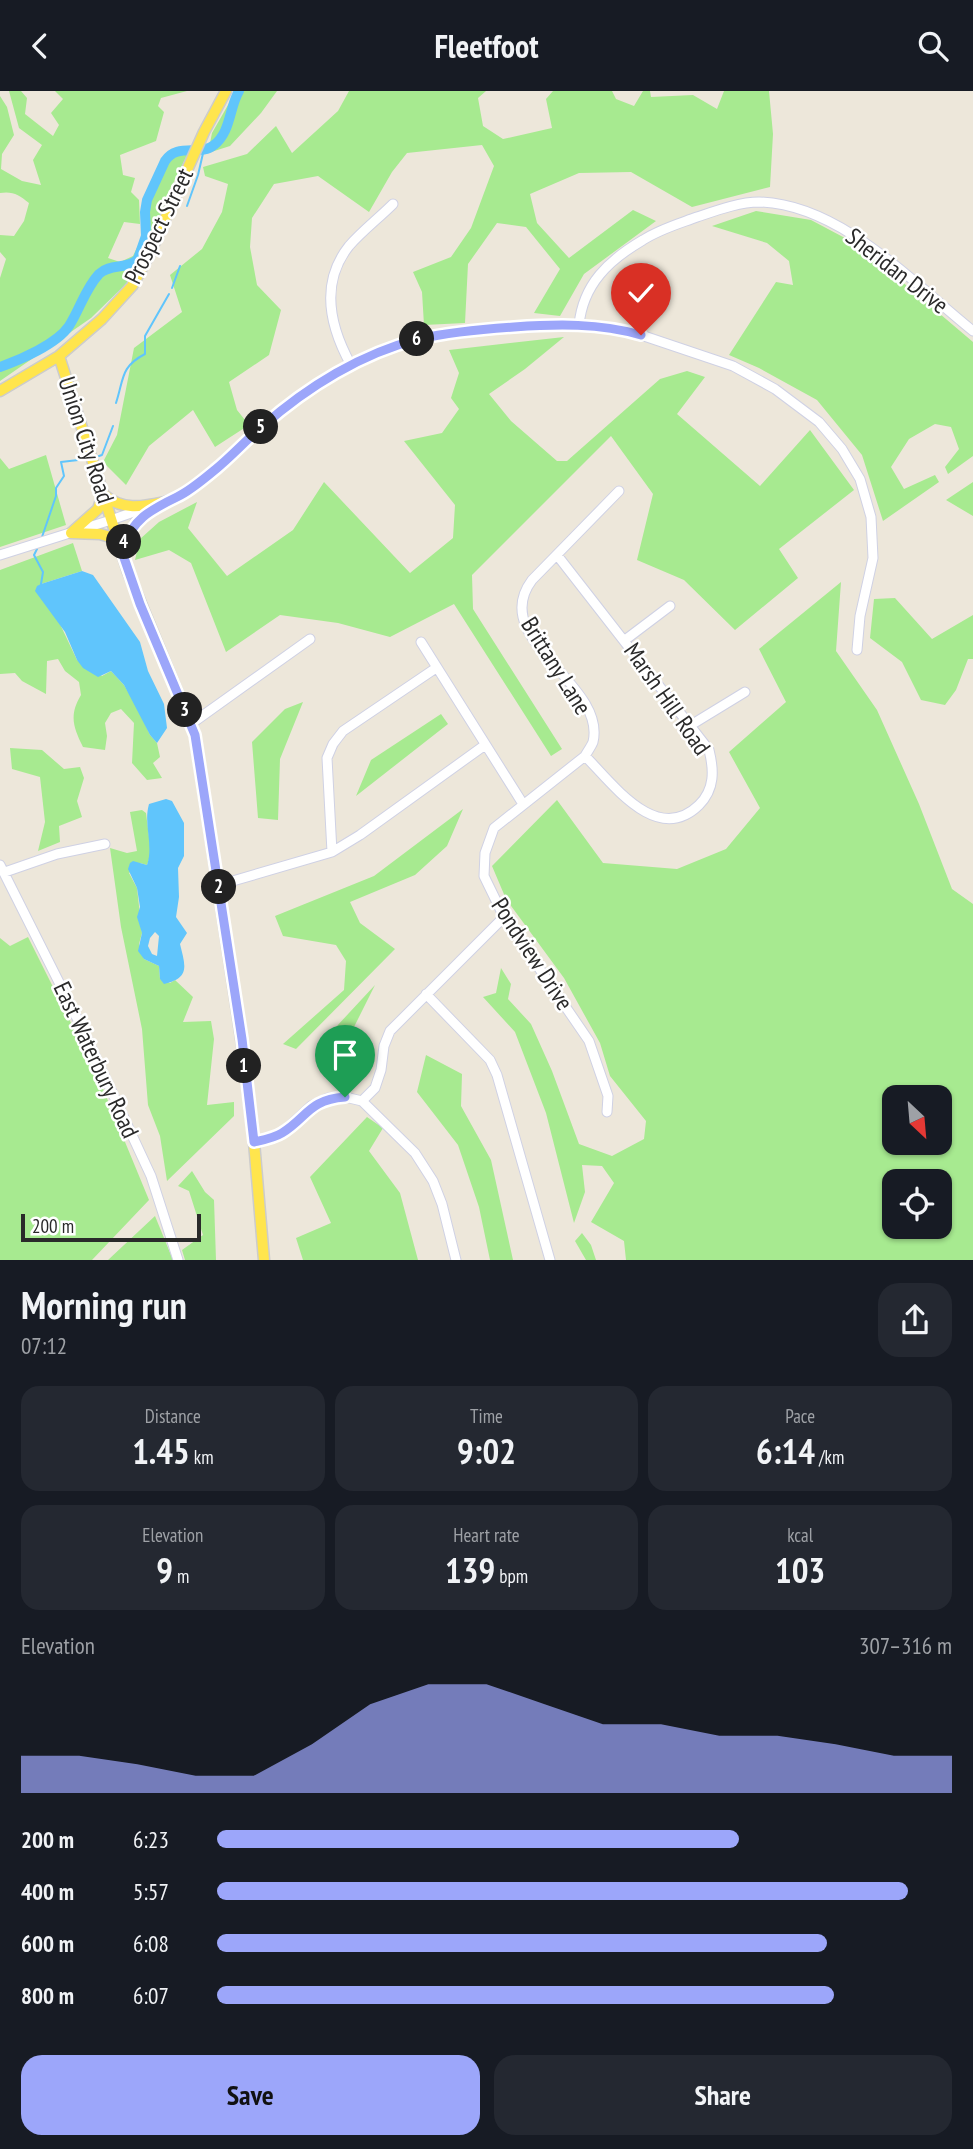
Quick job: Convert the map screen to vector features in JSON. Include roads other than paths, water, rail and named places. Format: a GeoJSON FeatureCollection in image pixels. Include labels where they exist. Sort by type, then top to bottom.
{"type":"FeatureCollection","features":[{"type":"Feature","properties":{"kind":"main road","name":"Prospect Street"},"geometry":{"type":"LineString","coordinates":[[0,391],[60,356],[102,319],[132,286],[226,91]]}},
{"type":"Feature","properties":{"kind":"main road","name":"Union City Road"},"geometry":{"type":"LineString","coordinates":[[60,356],[140,604],[191,724],[203,777],[254,1142],[264,1260]]}},
{"type":"Feature","properties":{"kind":"main road"},"geometry":{"type":"LineString","coordinates":[[71,533],[98,509],[103,494],[113,502],[139,507],[165,502]]}},
{"type":"Feature","properties":{"kind":"main road"},"geometry":{"type":"LineString","coordinates":[[71,533],[100,534],[119,544],[137,521],[165,502]]}},
{"type":"Feature","properties":{"kind":"street","name":"Sheridan Drive"},"geometry":{"type":"LineString","coordinates":[[579,325],[583,303],[590,287],[611,263],[637,243],[669,227],[713,211],[758,202],[797,209],[828,220],[860,239],[973,331]]}},
{"type":"Feature","properties":{"kind":"street"},"geometry":{"type":"LineString","coordinates":[[351,365],[338,341],[330,313],[331,288],[338,266],[349,247],[393,204]]}},
{"type":"Feature","properties":{"kind":"street"},"geometry":{"type":"LineString","coordinates":[[0,555],[179,496],[217,469],[263,425],[304,394],[351,365],[390,348],[429,337],[500,328],[579,325],[622,329],[733,366],[775,389],[819,422],[842,449],[860,479],[871,517],[873,558],[860,615],[857,650]]}},
{"type":"Feature","properties":{"kind":"street","name":"Brittany Lane"},"geometry":{"type":"LineString","coordinates":[[585,756],[593,743],[593,728],[588,708],[530,633],[522,619],[520,605],[523,591],[619,491]]}},
{"type":"Feature","properties":{"kind":"street","name":"Marsh Hill Road"},"geometry":{"type":"LineString","coordinates":[[557,555],[709,750],[713,767],[711,785],[703,801],[691,812],[674,818],[657,819],[628,800],[585,756]]}},
{"type":"Feature","properties":{"kind":"street"},"geometry":{"type":"LineString","coordinates":[[625,640],[670,606]]}},
{"type":"Feature","properties":{"kind":"street"},"geometry":{"type":"LineString","coordinates":[[191,724],[310,639]]}},
{"type":"Feature","properties":{"kind":"street"},"geometry":{"type":"LineString","coordinates":[[421,642],[523,804],[585,756]]}},
{"type":"Feature","properties":{"kind":"street"},"geometry":{"type":"LineString","coordinates":[[332,852],[327,758],[333,744],[343,731],[436,668]]}},
{"type":"Feature","properties":{"kind":"street"},"geometry":{"type":"LineString","coordinates":[[691,725],[744,692]]}},
{"type":"Feature","properties":{"kind":"street"},"geometry":{"type":"LineString","coordinates":[[219,885],[332,852],[360,835],[485,745]]}},
{"type":"Feature","properties":{"kind":"street","name":"Pondview Drive"},"geometry":{"type":"LineString","coordinates":[[523,804],[494,828],[485,853],[484,876],[505,917],[589,1041],[608,1096],[607,1112]]}},
{"type":"Feature","properties":{"kind":"street"},"geometry":{"type":"LineString","coordinates":[[2,868],[105,844]]}},
{"type":"Feature","properties":{"kind":"street","name":"East Waterbury Road"},"geometry":{"type":"LineString","coordinates":[[2,868],[84,1032],[151,1177],[178,1260]]}},
{"type":"Feature","properties":{"kind":"street"},"geometry":{"type":"LineString","coordinates":[[362,1101],[376,1088],[384,1046],[390,1031],[505,917]]}},
{"type":"Feature","properties":{"kind":"street"},"geometry":{"type":"LineString","coordinates":[[426,994],[490,1060],[550,1260]]}},
{"type":"Feature","properties":{"kind":"street"},"geometry":{"type":"LineString","coordinates":[[254,1142],[280,1135],[311,1107],[328,1098],[345,1097],[362,1101],[415,1153],[433,1181],[442,1204],[456,1260]]}},
{"type":"Feature","properties":{"kind":"water"},"geometry":{"type":"Polygon","coordinates":[[[82,571],[93,575],[140,642],[148,671],[164,704],[167,728],[157,743],[150,735],[124,685],[111,671],[98,677],[83,668],[65,632],[35,591],[41,584],[82,571]]]}},
{"type":"Feature","properties":{"kind":"water"},"geometry":{"type":"Polygon","coordinates":[[[166,799],[172,801],[184,823],[184,856],[178,868],[179,897],[176,917],[187,933],[180,944],[184,970],[179,978],[164,984],[160,979],[159,966],[144,959],[138,951],[142,933],[137,917],[140,907],[137,888],[128,869],[133,861],[147,865],[149,804],[166,799]],[[155,932],[148,946],[152,954],[157,956],[159,936],[155,932]]]}},
{"type":"Feature","properties":{"kind":"waterway"},"geometry":{"type":"LineString","coordinates":[[0,367],[27,356],[56,339],[69,326],[99,274],[138,259],[146,236],[147,200],[165,161],[176,152],[202,150],[220,140],[239,91]]}},
{"type":"Feature","properties":{"kind":"waterway"},"geometry":{"type":"LineString","coordinates":[[187,206],[204,149]]}},
{"type":"Feature","properties":{"kind":"waterway"},"geometry":{"type":"LineString","coordinates":[[172,288],[180,266]]}},
{"type":"Feature","properties":{"kind":"waterway"},"geometry":{"type":"LineString","coordinates":[[116,403],[124,374],[131,364],[145,354],[145,336],[169,294]]}},
{"type":"Feature","properties":{"kind":"waterway"},"geometry":{"type":"LineString","coordinates":[[99,456],[102,455],[113,426]]}},
{"type":"Feature","properties":{"kind":"waterway"},"geometry":{"type":"LineString","coordinates":[[42,537],[56,496],[56,488],[64,476],[61,462],[87,459]]}},
{"type":"Feature","properties":{"kind":"waterway"},"geometry":{"type":"LineString","coordinates":[[37,549],[34,555],[43,572],[41,584]]}}]}
